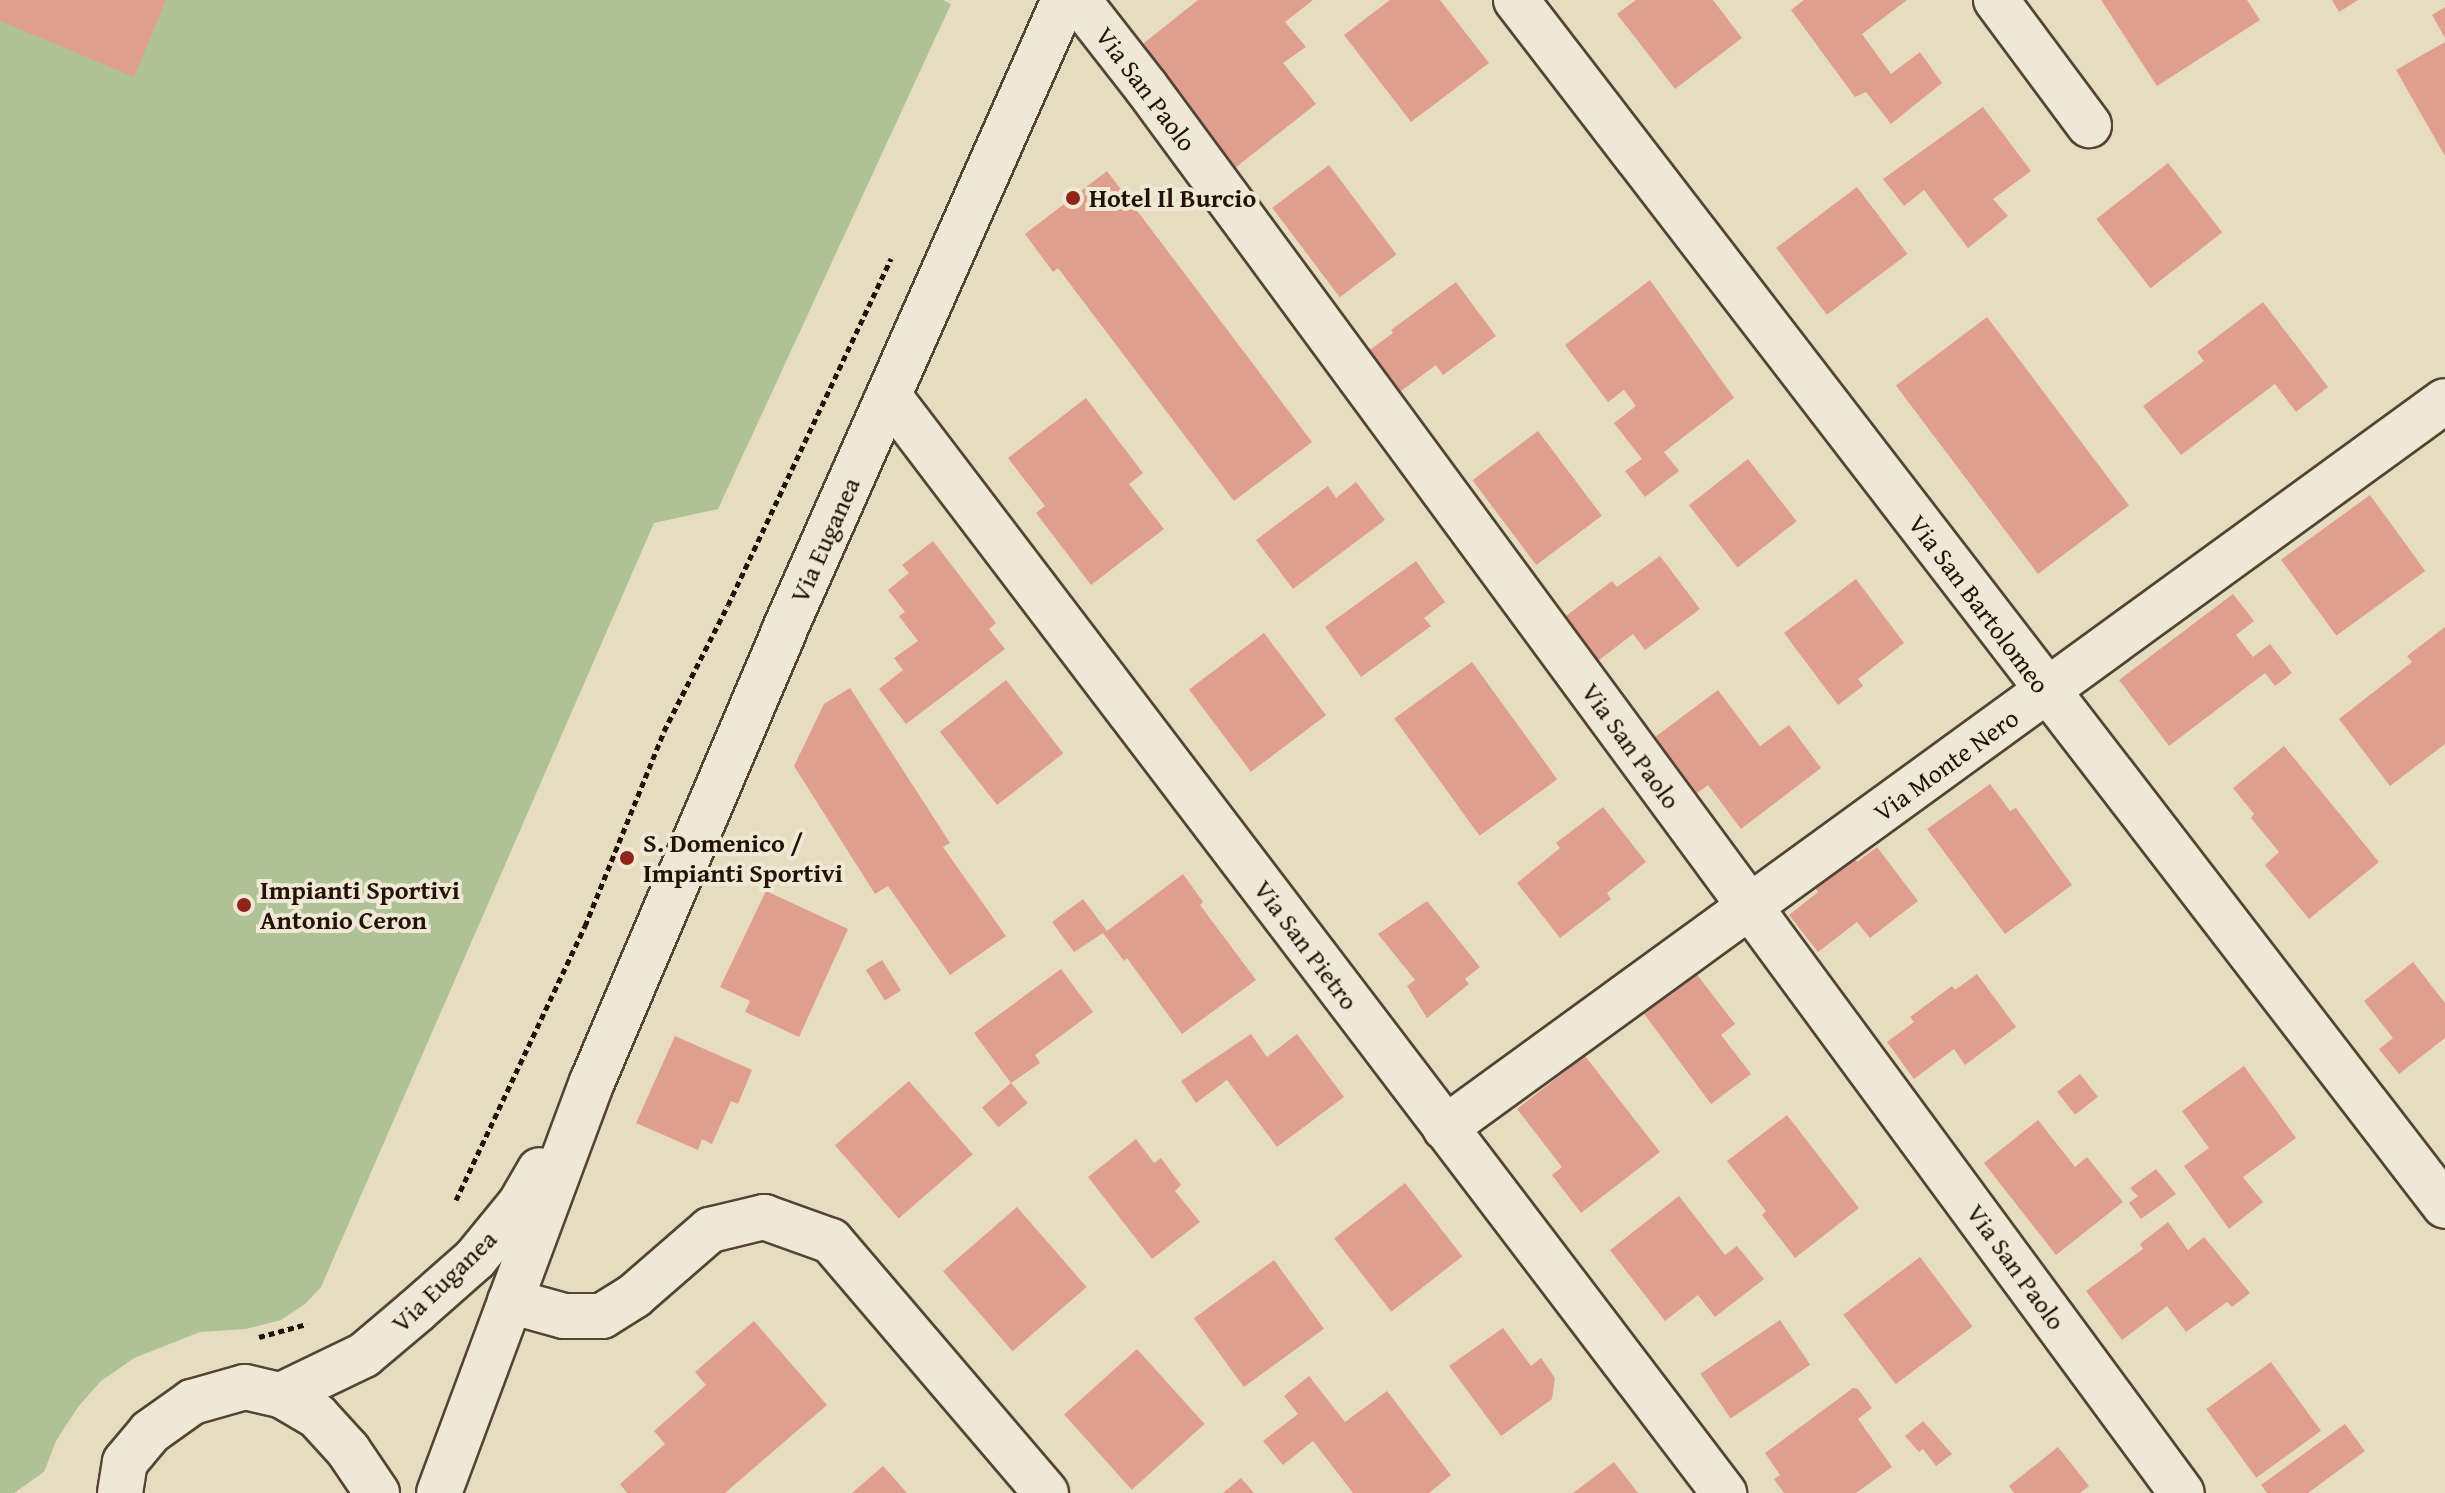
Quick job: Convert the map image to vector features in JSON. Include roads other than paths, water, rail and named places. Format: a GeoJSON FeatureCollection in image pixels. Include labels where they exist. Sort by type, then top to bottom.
{"type":"FeatureCollection","features":[{"type":"Feature","properties":{"kind":"street","name":"Via Euganea"},"geometry":{"type":"LineString","coordinates":[[439,1493],[592,1082],[784,631],[1064,0]]}},
{"type":"Feature","properties":{"kind":"street","name":"Via San Paolo"},"geometry":{"type":"LineString","coordinates":[[1078,0],[1146,87],[2182,1493]]}},
{"type":"Feature","properties":{"kind":"street","name":"Via San Bartolomeo"},"geometry":{"type":"LineString","coordinates":[[1516,0],[2445,1206]]}},
{"type":"Feature","properties":{"kind":"street"},"geometry":{"type":"LineString","coordinates":[[1996,0],[2089,125]]}},
{"type":"Feature","properties":{"kind":"street","name":"Via San Pietro"},"geometry":{"type":"LineString","coordinates":[[889,396],[1724,1493]]}},
{"type":"Feature","properties":{"kind":"street","name":"Via Monte Nero"},"geometry":{"type":"LineString","coordinates":[[1445,1128],[2445,401]]}},
{"type":"Feature","properties":{"kind":"street","name":"Via Euganea"},"geometry":{"type":"LineString","coordinates":[[281,1395],[364,1355],[475,1259],[520,1204],[592,1082]]}},
{"type":"Feature","properties":{"kind":"street"},"geometry":{"type":"LineString","coordinates":[[510,1301],[564,1316],[602,1316],[634,1296],[710,1230],[764,1217],[831,1241],[1046,1493]]}},
{"type":"Feature","properties":{"kind":"street"},"geometry":{"type":"LineString","coordinates":[[116,1483],[150,1432],[192,1402],[245,1387],[281,1395],[317,1416],[348,1450],[377,1493]]}},
{"type":"Feature","properties":{"kind":"place","name":"Hotel Il Burcio"},"geometry":{"type":"Point","coordinates":[1073,198]}},
{"type":"Feature","properties":{"kind":"place","name":"S. Domenico / Impianti Sportivi"},"geometry":{"type":"Point","coordinates":[627,858]}},
{"type":"Feature","properties":{"kind":"place","name":"Impianti Sportivi Antonio Ceron"},"geometry":{"type":"Point","coordinates":[244,905]}}]}
